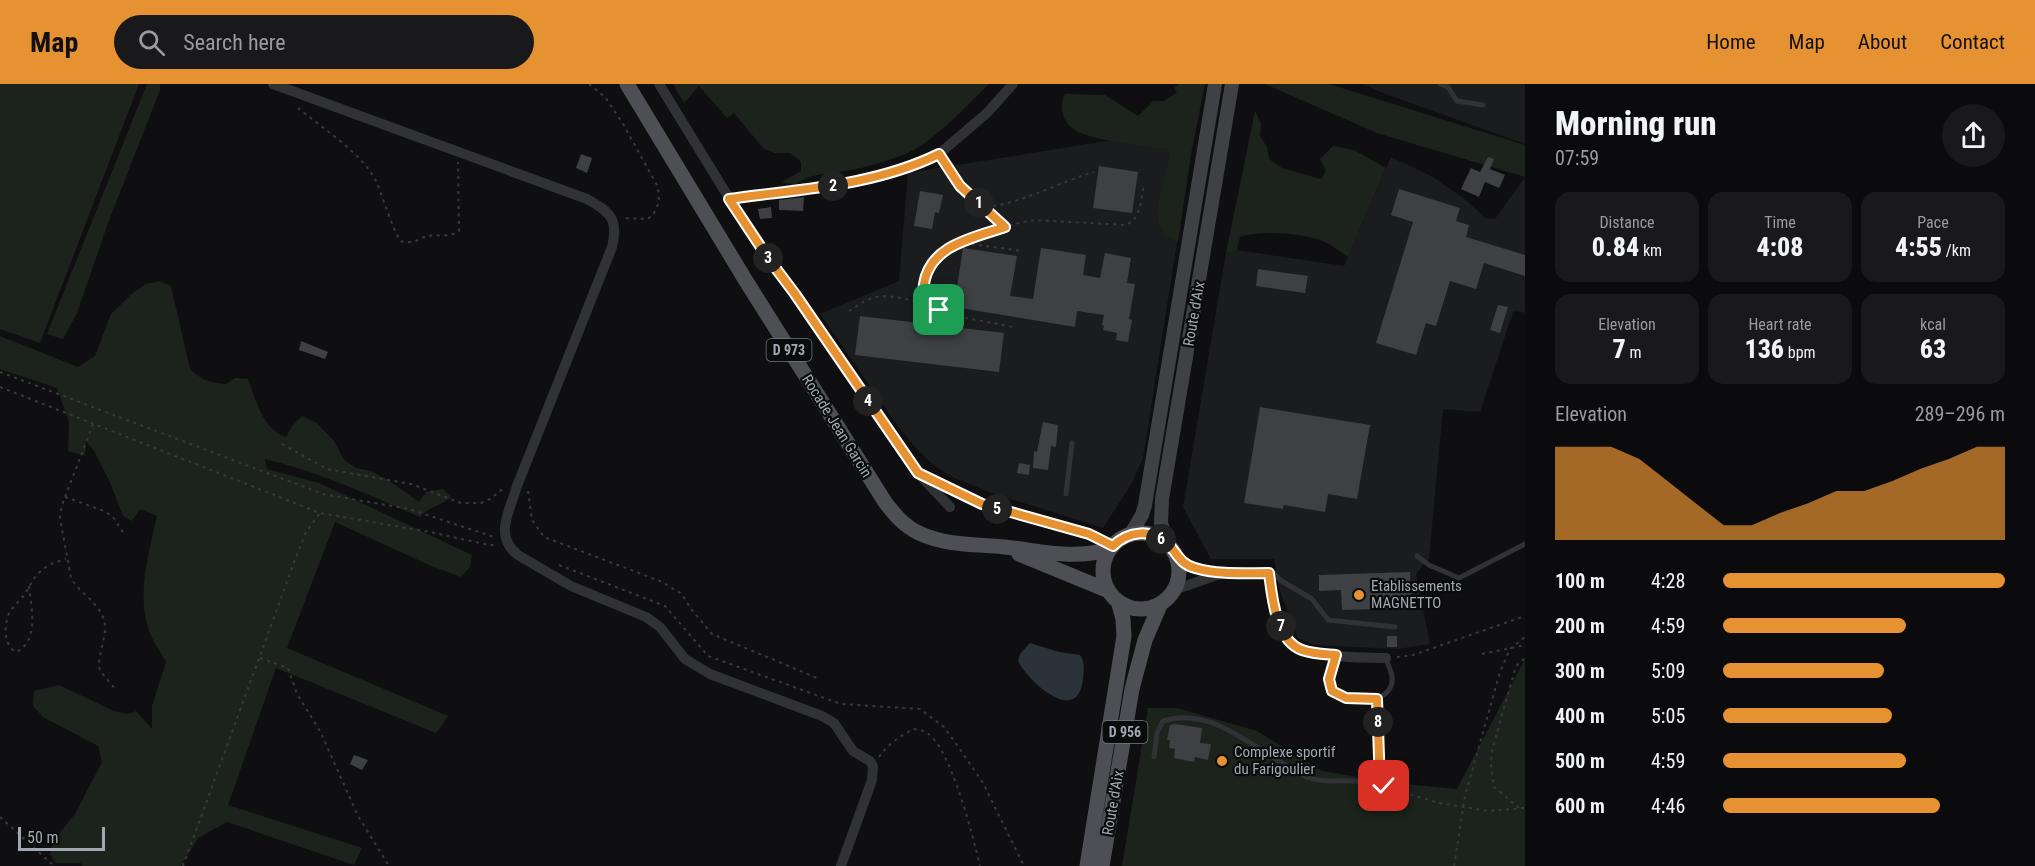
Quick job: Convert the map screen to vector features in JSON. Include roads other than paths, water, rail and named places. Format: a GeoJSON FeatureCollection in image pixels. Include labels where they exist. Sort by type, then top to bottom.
{"type":"FeatureCollection","features":[{"type":"Feature","properties":{"kind":"main road","name":"Rocade Jean Garcin"},"geometry":{"type":"LineString","coordinates":[[627,84],[746,281],[894,514],[904,524],[935,539],[969,545],[1075,555],[1091,554],[1112,547]]}},
{"type":"Feature","properties":{"kind":"main road","name":"Route d'Aix"},"geometry":{"type":"LineString","coordinates":[[1130,535],[1145,505],[1215,84]]}},
{"type":"Feature","properties":{"kind":"main road","name":"Route d'Aix"},"geometry":{"type":"LineString","coordinates":[[1167,543],[1161,523],[1162,499],[1232,84]]}},
{"type":"Feature","properties":{"kind":"main road"},"geometry":{"type":"LineString","coordinates":[[1149,534],[1167,543],[1177,558],[1179,574],[1174,590],[1161,603],[1153,607],[1135,608],[1114,596],[1103,574],[1106,557],[1112,547],[1130,535],[1149,534]]}},
{"type":"Feature","properties":{"kind":"main road","name":"Rocade Jean Garcin"},"geometry":{"type":"LineString","coordinates":[[1003,547],[1114,596]]}},
{"type":"Feature","properties":{"kind":"main road","name":"Route d'Aix"},"geometry":{"type":"LineString","coordinates":[[1087,866],[1124,636],[1123,619],[1114,596]]}},
{"type":"Feature","properties":{"kind":"main road","name":"Route d'Aix"},"geometry":{"type":"LineString","coordinates":[[1102,866],[1136,670],[1144,640],[1161,603]]}},
{"type":"Feature","properties":{"kind":"street"},"geometry":{"type":"LineString","coordinates":[[273,84],[587,199],[600,206],[612,219],[616,233],[612,247],[524,470],[505,525],[506,541],[518,555],[571,586],[654,621],[685,659],[694,666],[829,719],[834,723],[848,746],[870,761],[873,766],[872,780],[841,866]]}},
{"type":"Feature","properties":{"kind":"street","name":"D 973"},"geometry":{"type":"LineString","coordinates":[[659,84],[768,258],[918,473],[950,507]]}},
{"type":"Feature","properties":{"kind":"street"},"geometry":{"type":"LineString","coordinates":[[729,199],[851,183],[919,164],[939,154],[987,113],[1013,84]]}},
{"type":"Feature","properties":{"kind":"street"},"geometry":{"type":"LineString","coordinates":[[918,473],[982,504],[1089,534],[1112,547]]}},
{"type":"Feature","properties":{"kind":"street"},"geometry":{"type":"LineString","coordinates":[[1177,558],[1193,568],[1223,573],[1269,573],[1282,630],[1292,644],[1300,650],[1386,658]]}},
{"type":"Feature","properties":{"kind":"street"},"geometry":{"type":"LineString","coordinates":[[1174,590],[1223,573]]}},
{"type":"Feature","properties":{"kind":"lane"},"geometry":{"type":"LineString","coordinates":[[1440,84],[1449,87],[1457,101],[1483,105]]}},
{"type":"Feature","properties":{"kind":"lane"},"geometry":{"type":"LineString","coordinates":[[1066,494],[1072,442]]}},
{"type":"Feature","properties":{"kind":"lane"},"geometry":{"type":"LineString","coordinates":[[1417,556],[1429,565],[1459,578],[1525,544]]}},
{"type":"Feature","properties":{"kind":"lane"},"geometry":{"type":"LineString","coordinates":[[1273,572],[1280,580],[1312,599],[1328,620],[1395,627]]}},
{"type":"Feature","properties":{"kind":"lane"},"geometry":{"type":"LineString","coordinates":[[1336,655],[1329,679],[1332,691],[1346,698],[1377,699],[1385,693],[1392,685],[1386,658]]}},
{"type":"Feature","properties":{"kind":"lane"},"geometry":{"type":"LineString","coordinates":[[1154,758],[1158,727],[1163,721],[1184,718],[1216,725],[1249,741],[1308,777],[1380,785],[1377,699]]}},
{"type":"Feature","properties":{"kind":"place","name":"Etablissements MAGNETTO"},"geometry":{"type":"Point","coordinates":[1359,595]}},
{"type":"Feature","properties":{"kind":"place","name":"Complexe sportif du Farigoulier"},"geometry":{"type":"Point","coordinates":[1222,761]}}]}
